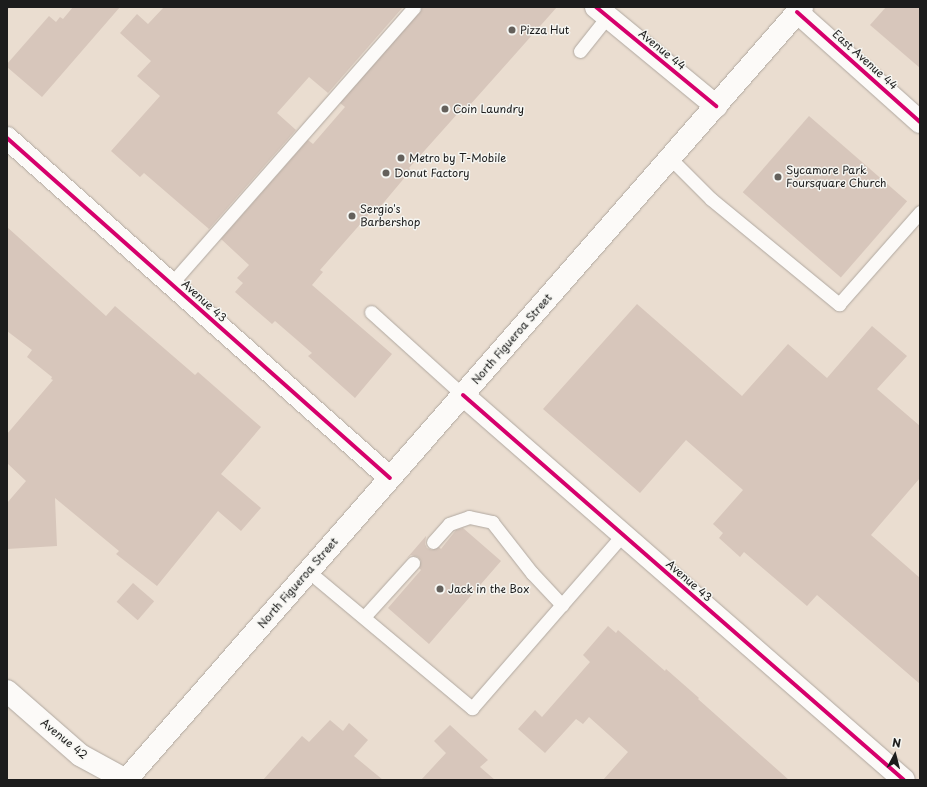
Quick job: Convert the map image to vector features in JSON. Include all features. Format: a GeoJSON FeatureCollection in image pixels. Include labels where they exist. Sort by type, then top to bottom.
{"type":"FeatureCollection","features":[{"type":"Feature","properties":{"kind":"street","name":"North Figueroa Street"},"geometry":{"type":"LineString","coordinates":[[126,780],[800,10]]}},
{"type":"Feature","properties":{"kind":"street","name":"East Avenue 44"},"geometry":{"type":"LineString","coordinates":[[800,10],[920,122]]}},
{"type":"Feature","properties":{"kind":"street","name":"Avenue 44"},"geometry":{"type":"LineString","coordinates":[[602,12],[716,106]]}},
{"type":"Feature","properties":{"kind":"street","name":"Avenue 43"},"geometry":{"type":"LineString","coordinates":[[7,138],[390,478]]}},
{"type":"Feature","properties":{"kind":"street","name":"Avenue 43"},"geometry":{"type":"LineString","coordinates":[[463,395],[904,780]]}},
{"type":"Feature","properties":{"kind":"street","name":"Avenue 42"},"geometry":{"type":"LineString","coordinates":[[7,691],[80,755],[126,780]]}},
{"type":"Feature","properties":{"kind":"lane"},"geometry":{"type":"LineString","coordinates":[[171,284],[414,7]]}},
{"type":"Feature","properties":{"kind":"lane"},"geometry":{"type":"LineString","coordinates":[[580,50],[602,12]]}},
{"type":"Feature","properties":{"kind":"lane"},"geometry":{"type":"LineString","coordinates":[[670,158],[711,199],[839,304],[920,212]]}},
{"type":"Feature","properties":{"kind":"lane"},"geometry":{"type":"LineString","coordinates":[[370,312],[463,395]]}},
{"type":"Feature","properties":{"kind":"lane"},"geometry":{"type":"LineString","coordinates":[[433,542],[449,524],[468,517],[492,522],[532,573],[562,605]]}},
{"type":"Feature","properties":{"kind":"lane"},"geometry":{"type":"LineString","coordinates":[[308,571],[472,708],[622,534]]}},
{"type":"Feature","properties":{"kind":"lane"},"geometry":{"type":"LineString","coordinates":[[364,617],[413,563]]}},
{"type":"Feature","properties":{"kind":"building"},"geometry":{"type":"Polygon","coordinates":[[[73,7],[120,7],[42,97],[7,67],[7,64],[49,16],[56,22],[60,17],[63,19],[73,7]]]}},
{"type":"Feature","properties":{"kind":"building"},"geometry":{"type":"Polygon","coordinates":[[[164,7],[403,7],[328,93],[309,77],[277,113],[296,130],[209,229],[144,173],[140,177],[111,151],[160,96],[137,76],[151,61],[120,33],[137,14],[148,24],[164,7]]]}},
{"type":"Feature","properties":{"kind":"building"},"geometry":{"type":"Polygon","coordinates":[[[422,7],[557,7],[461,115],[459,112],[409,168],[411,170],[380,207],[377,205],[320,270],[323,272],[312,285],[392,354],[355,398],[308,356],[312,353],[275,321],[272,324],[235,292],[243,283],[237,278],[249,265],[221,239],[308,140],[313,144],[345,107],[340,103],[420,12],[422,7]]]}},
{"type":"Feature","properties":{"kind":"building"},"geometry":{"type":"Polygon","coordinates":[[[886,7],[920,7],[920,68],[870,25],[886,7]]]}},
{"type":"Feature","properties":{"kind":"building"},"geometry":{"type":"Polygon","coordinates":[[[809,116],[907,201],[841,278],[743,192],[809,116]]]}},
{"type":"Feature","properties":{"kind":"building"},"geometry":{"type":"Polygon","coordinates":[[[7,227],[106,316],[115,306],[195,375],[198,372],[261,427],[221,474],[261,508],[241,531],[218,511],[157,586],[116,554],[119,551],[55,498],[57,546],[7,549],[7,503],[26,481],[7,463],[7,434],[53,380],[51,379],[52,377],[27,357],[32,350],[7,331],[7,227]]]}},
{"type":"Feature","properties":{"kind":"building"},"geometry":{"type":"Polygon","coordinates":[[[637,304],[742,396],[788,344],[827,378],[872,326],[907,356],[877,389],[920,426],[920,478],[871,535],[920,578],[920,684],[817,595],[807,606],[744,552],[740,557],[719,538],[723,533],[713,524],[743,490],[686,440],[640,493],[543,409],[637,304]]]}},
{"type":"Feature","properties":{"kind":"building","name":"Jack in the Box"},"geometry":{"type":"Polygon","coordinates":[[[463,528],[501,561],[429,644],[388,608],[421,570],[419,568],[421,561],[418,557],[411,555],[407,558],[426,536],[425,544],[427,548],[432,550],[439,547],[441,549],[456,530],[463,528]]]}},
{"type":"Feature","properties":{"kind":"building"},"geometry":{"type":"Polygon","coordinates":[[[133,583],[154,601],[138,620],[117,602],[133,583]]]}},
{"type":"Feature","properties":{"kind":"building"},"geometry":{"type":"Polygon","coordinates":[[[608,626],[616,633],[618,630],[665,671],[666,669],[789,780],[603,780],[628,752],[589,717],[583,724],[576,719],[545,753],[518,729],[535,710],[542,717],[590,662],[583,655],[608,626]]]}},
{"type":"Feature","properties":{"kind":"building"},"geometry":{"type":"Polygon","coordinates":[[[330,720],[343,731],[349,723],[368,740],[354,756],[383,780],[263,780],[302,736],[309,742],[330,720]]]}},
{"type":"Feature","properties":{"kind":"building"},"geometry":{"type":"Polygon","coordinates":[[[450,725],[488,760],[480,767],[495,780],[421,780],[446,753],[434,741],[450,725]]]}},
{"type":"Feature","properties":{"kind":"cycle path"},"geometry":{"type":"LineString","coordinates":[[596,7],[716,106]]}},
{"type":"Feature","properties":{"kind":"cycle path"},"geometry":{"type":"LineString","coordinates":[[797,12],[920,122]]}},
{"type":"Feature","properties":{"kind":"cycle path"},"geometry":{"type":"LineString","coordinates":[[7,138],[390,478]]}},
{"type":"Feature","properties":{"kind":"cycle path"},"geometry":{"type":"LineString","coordinates":[[463,395],[904,780]]}},
{"type":"Feature","properties":{"kind":"place","name":"Pizza Hut"},"geometry":{"type":"Point","coordinates":[512,30]}},
{"type":"Feature","properties":{"kind":"place","name":"Coin Laundry"},"geometry":{"type":"Point","coordinates":[445,109]}},
{"type":"Feature","properties":{"kind":"place","name":"Metro by T-Mobile"},"geometry":{"type":"Point","coordinates":[401,158]}},
{"type":"Feature","properties":{"kind":"place","name":"Donut Factory"},"geometry":{"type":"Point","coordinates":[386,173]}},
{"type":"Feature","properties":{"kind":"place","name":"Sycamore Park Foursquare Church"},"geometry":{"type":"Point","coordinates":[778,177]}},
{"type":"Feature","properties":{"kind":"place","name":"Sergio's Barbershop"},"geometry":{"type":"Point","coordinates":[352,216]}},
{"type":"Feature","properties":{"kind":"place","name":"Jack in the Box"},"geometry":{"type":"Point","coordinates":[440,589]}}]}
